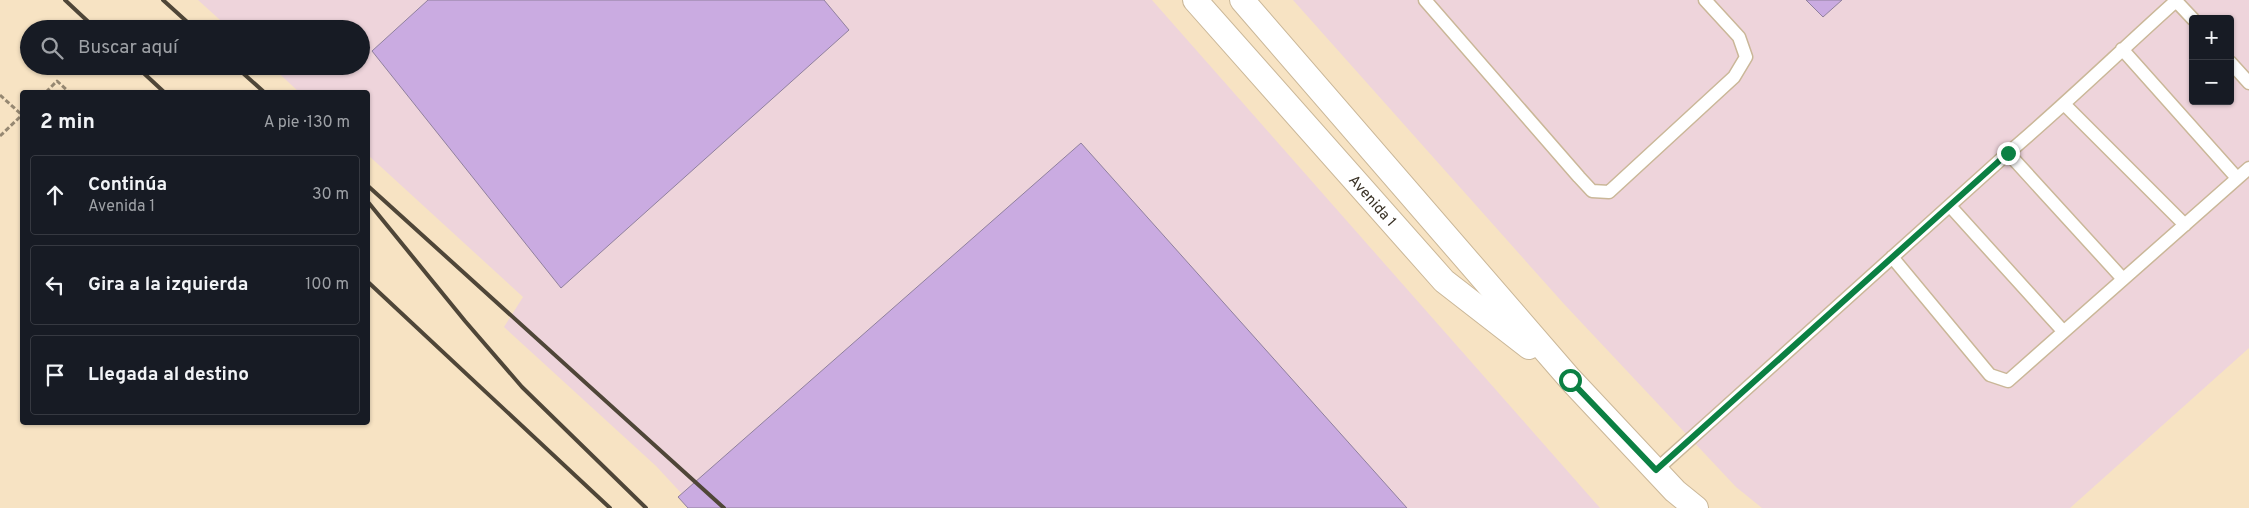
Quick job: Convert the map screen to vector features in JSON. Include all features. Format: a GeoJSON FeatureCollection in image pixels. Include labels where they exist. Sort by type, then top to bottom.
{"type":"FeatureCollection","features":[{"type":"Feature","properties":{"kind":"street","name":"Avenida 1"},"geometry":{"type":"LineString","coordinates":[[1195,0],[1444,282],[1570,380]]}},
{"type":"Feature","properties":{"kind":"street","name":"Avenida 1"},"geometry":{"type":"LineString","coordinates":[[1242,0],[1570,380],[1676,491],[1696,508]]}},
{"type":"Feature","properties":{"kind":"lane"},"geometry":{"type":"LineString","coordinates":[[1425,0],[1592,191],[1609,192],[1734,77],[1746,58],[1739,37],[1705,0]]}},
{"type":"Feature","properties":{"kind":"lane"},"geometry":{"type":"LineString","coordinates":[[1656,470],[2008,153],[2065,105],[2122,49],[2176,0],[2189,15]]}},
{"type":"Feature","properties":{"kind":"lane"},"geometry":{"type":"LineString","coordinates":[[2122,49],[2237,178]]}},
{"type":"Feature","properties":{"kind":"lane"},"geometry":{"type":"LineString","coordinates":[[2234,66],[2249,83]]}},
{"type":"Feature","properties":{"kind":"lane"},"geometry":{"type":"LineString","coordinates":[[2065,105],[2185,224]]}},
{"type":"Feature","properties":{"kind":"lane"},"geometry":{"type":"LineString","coordinates":[[2008,153],[2123,279]]}},
{"type":"Feature","properties":{"kind":"lane"},"geometry":{"type":"LineString","coordinates":[[1892,257],[1990,375],[2008,381],[2249,168]]}},
{"type":"Feature","properties":{"kind":"lane"},"geometry":{"type":"LineString","coordinates":[[1950,206],[2063,331]]}},
{"type":"Feature","properties":{"kind":"path"},"geometry":{"type":"LineString","coordinates":[[48,90],[57,81],[68,90]]}},
{"type":"Feature","properties":{"kind":"path"},"geometry":{"type":"LineString","coordinates":[[0,95],[20,113]]}},
{"type":"Feature","properties":{"kind":"path"},"geometry":{"type":"LineString","coordinates":[[0,136],[20,117]]}},
{"type":"Feature","properties":{"kind":"shaded area"},"geometry":{"type":"Polygon","coordinates":[[[198,0],[1152,0],[1600,508],[695,508],[656,466],[504,327],[523,297],[370,157],[370,90],[297,90],[281,75],[370,75],[370,20],[220,20],[198,0]]]}},
{"type":"Feature","properties":{"kind":"shaded area"},"geometry":{"type":"Polygon","coordinates":[[[1293,0],[2249,0],[2249,348],[2070,508],[1762,508],[1736,487],[1564,304],[1293,0]]]}},
{"type":"Feature","properties":{"kind":"building"},"geometry":{"type":"Polygon","coordinates":[[[428,0],[824,0],[849,30],[561,288],[372,51],[428,0]]]}},
{"type":"Feature","properties":{"kind":"building"},"geometry":{"type":"Polygon","coordinates":[[[1806,0],[1842,0],[1823,17],[1806,0]]]}},
{"type":"Feature","properties":{"kind":"building"},"geometry":{"type":"Polygon","coordinates":[[[1081,143],[1407,508],[688,508],[678,497],[1081,143]]]}},
{"type":"Feature","properties":{"kind":"railway"},"geometry":{"type":"LineString","coordinates":[[65,0],[86,20]]}},
{"type":"Feature","properties":{"kind":"railway"},"geometry":{"type":"LineString","coordinates":[[163,0],[185,20]]}},
{"type":"Feature","properties":{"kind":"railway"},"geometry":{"type":"LineString","coordinates":[[146,75],[162,90]]}},
{"type":"Feature","properties":{"kind":"railway"},"geometry":{"type":"LineString","coordinates":[[245,75],[262,90]]}},
{"type":"Feature","properties":{"kind":"railway"},"geometry":{"type":"LineString","coordinates":[[370,188],[724,508]]}},
{"type":"Feature","properties":{"kind":"railway"},"geometry":{"type":"LineString","coordinates":[[370,204],[465,321],[522,387],[646,508]]}},
{"type":"Feature","properties":{"kind":"railway"},"geometry":{"type":"LineString","coordinates":[[370,284],[610,508]]}},
{"type":"Feature","properties":{"kind":"route"},"geometry":{"type":"LineString","coordinates":[[1570,380],[1656,470],[2008,153]]}}]}
